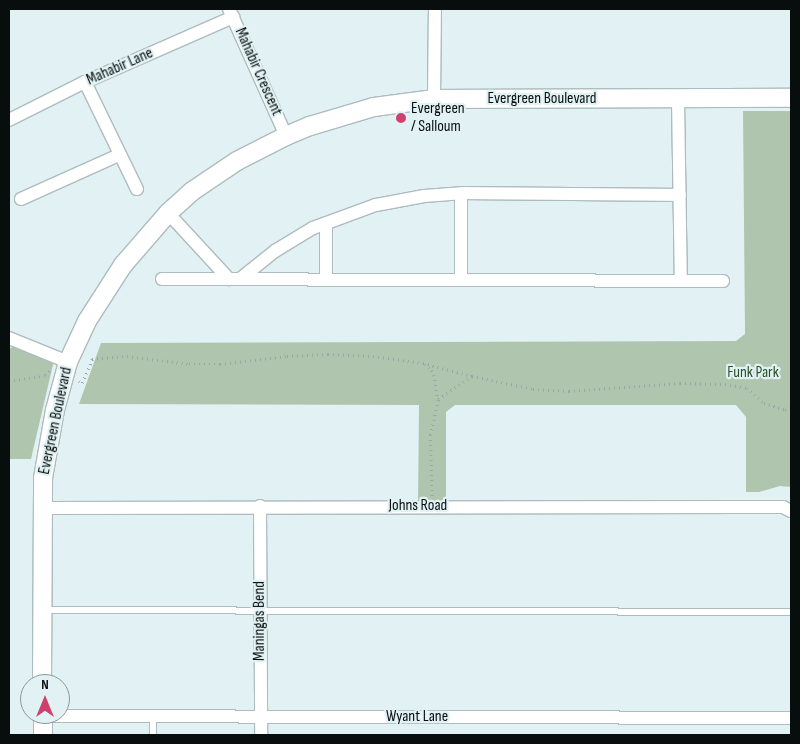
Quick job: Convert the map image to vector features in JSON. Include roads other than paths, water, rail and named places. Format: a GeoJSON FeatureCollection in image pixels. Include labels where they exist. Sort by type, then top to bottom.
{"type":"FeatureCollection","features":[{"type":"Feature","properties":{"kind":"street"},"geometry":{"type":"LineString","coordinates":[[434,99],[435,9]]}},
{"type":"Feature","properties":{"kind":"street","name":"Mahabir Lane"},"geometry":{"type":"LineString","coordinates":[[9,120],[84,82],[231,13]]}},
{"type":"Feature","properties":{"kind":"street","name":"Mahabir Crescent"},"geometry":{"type":"LineString","coordinates":[[231,13],[286,136]]}},
{"type":"Feature","properties":{"kind":"street"},"geometry":{"type":"LineString","coordinates":[[84,82],[137,189]]}},
{"type":"Feature","properties":{"kind":"street","name":"Evergreen Boulevard"},"geometry":{"type":"LineString","coordinates":[[42,674],[46,456],[66,369],[87,321],[114,278],[136,248],[168,213],[191,192],[237,160],[286,136],[310,126],[374,107],[434,99],[791,98]]}},
{"type":"Feature","properties":{"kind":"street"},"geometry":{"type":"LineString","coordinates":[[678,99],[681,281]]}},
{"type":"Feature","properties":{"kind":"street"},"geometry":{"type":"LineString","coordinates":[[21,199],[119,155]]}},
{"type":"Feature","properties":{"kind":"street"},"geometry":{"type":"LineString","coordinates":[[234,278],[314,228],[376,205],[424,196],[461,194],[680,195]]}},
{"type":"Feature","properties":{"kind":"street"},"geometry":{"type":"LineString","coordinates":[[461,194],[461,280]]}},
{"type":"Feature","properties":{"kind":"street"},"geometry":{"type":"LineString","coordinates":[[168,213],[234,278]]}},
{"type":"Feature","properties":{"kind":"street"},"geometry":{"type":"LineString","coordinates":[[326,223],[326,279]]}},
{"type":"Feature","properties":{"kind":"street"},"geometry":{"type":"LineString","coordinates":[[162,279],[723,281]]}},
{"type":"Feature","properties":{"kind":"street"},"geometry":{"type":"LineString","coordinates":[[9,338],[66,369]]}},
{"type":"Feature","properties":{"kind":"street","name":"Johns Road"},"geometry":{"type":"LineString","coordinates":[[44,508],[260,506],[782,507],[791,511]]}},
{"type":"Feature","properties":{"kind":"street","name":"Maningas Bend"},"geometry":{"type":"LineString","coordinates":[[260,506],[260,735]]}},
{"type":"Feature","properties":{"kind":"street","name":"Wyant Lane"},"geometry":{"type":"LineString","coordinates":[[70,715],[791,718]]}},
{"type":"Feature","properties":{"kind":"lane"},"geometry":{"type":"LineString","coordinates":[[42,610],[791,612]]}},
{"type":"Feature","properties":{"kind":"lane"},"geometry":{"type":"LineString","coordinates":[[153,717],[153,735]]}},
{"type":"Feature","properties":{"kind":"place","name":"Evergreen / Salloum"},"geometry":{"type":"Point","coordinates":[401,118]}},
{"type":"Feature","properties":{"kind":"park label","name":"Funk Park"},"geometry":{"type":"Point","coordinates":[753,373]}}]}
